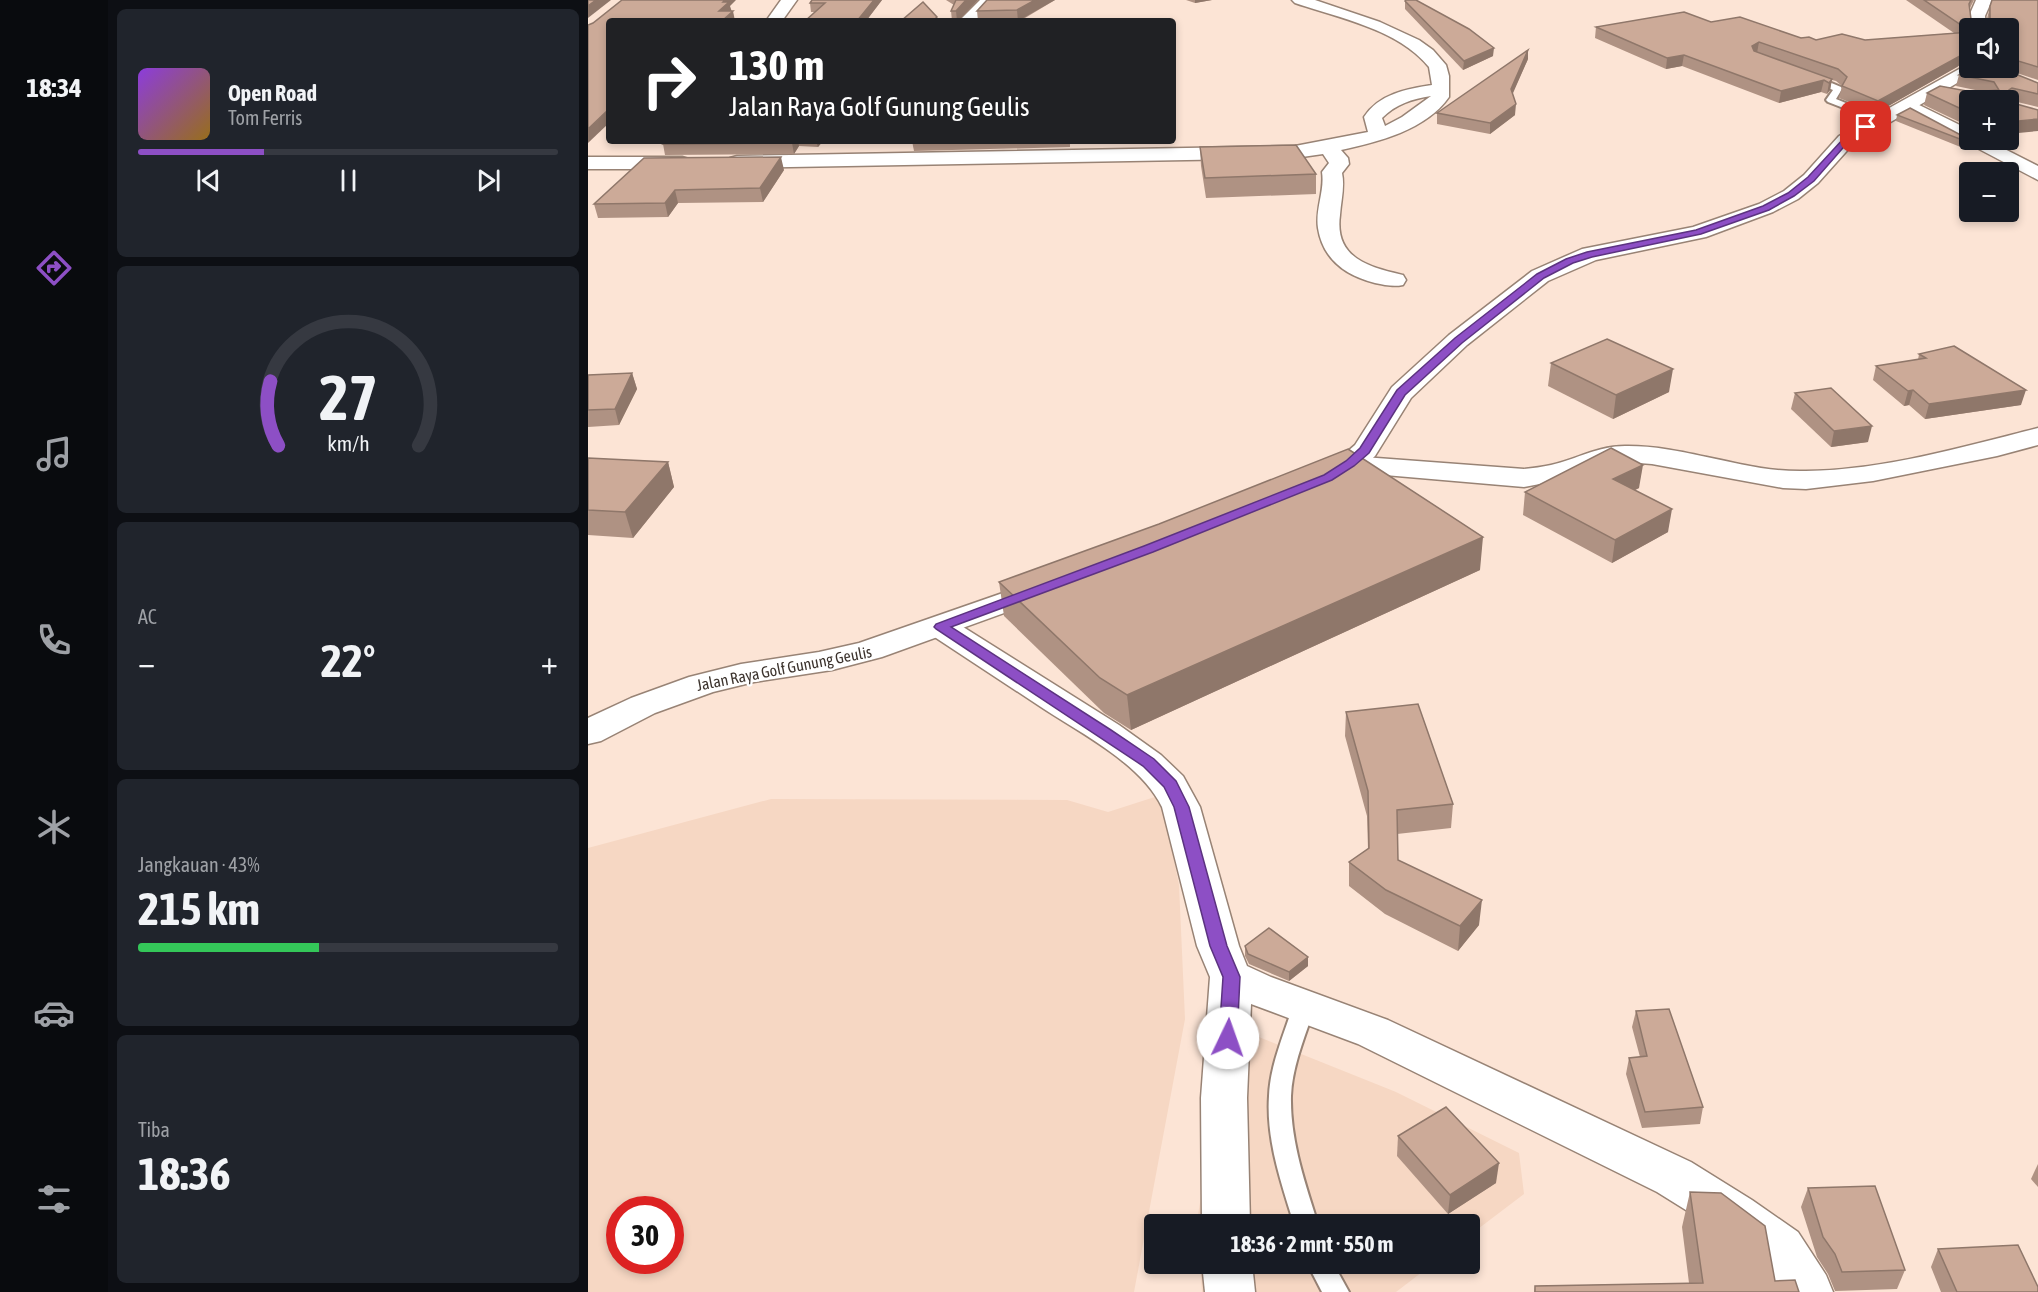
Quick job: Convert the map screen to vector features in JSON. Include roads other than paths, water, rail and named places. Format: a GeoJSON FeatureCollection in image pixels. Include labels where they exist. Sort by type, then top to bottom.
{"type":"FeatureCollection","features":[{"type":"Feature","properties":{"kind":"street"},"geometry":{"type":"LineString","coordinates":[[776,18],[789,0]]}},
{"type":"Feature","properties":{"kind":"street"},"geometry":{"type":"LineString","coordinates":[[974,18],[989,0]]}},
{"type":"Feature","properties":{"kind":"street"},"geometry":{"type":"LineString","coordinates":[[588,163],[850,161],[1073,154],[1295,152],[1329,148],[1381,134],[1401,126],[1429,108],[1440,97],[1442,76],[1437,64],[1424,51],[1373,25],[1300,0]]}},
{"type":"Feature","properties":{"kind":"street"},"geometry":{"type":"LineString","coordinates":[[1977,18],[1984,0]]}},
{"type":"Feature","properties":{"kind":"street"},"geometry":{"type":"LineString","coordinates":[[1297,490],[1328,478],[1350,464],[1365,450],[1401,393],[1458,340],[1540,276],[1580,257],[1698,232],[1766,208],[1791,195],[1811,179],[1846,140],[1909,105],[1945,91],[1964,78]]}},
{"type":"Feature","properties":{"kind":"street"},"geometry":{"type":"LineString","coordinates":[[1381,134],[1376,129],[1372,117],[1385,104],[1398,98],[1440,89]]}},
{"type":"Feature","properties":{"kind":"street"},"geometry":{"type":"LineString","coordinates":[[1909,105],[1959,132]]}},
{"type":"Feature","properties":{"kind":"street"},"geometry":{"type":"LineString","coordinates":[[850,161],[863,144]]}},
{"type":"Feature","properties":{"kind":"street"},"geometry":{"type":"LineString","coordinates":[[588,180],[634,147]]}},
{"type":"Feature","properties":{"kind":"street"},"geometry":{"type":"LineString","coordinates":[[1329,148],[1338,158],[1338,168],[1332,172]]}},
{"type":"Feature","properties":{"kind":"street"},"geometry":{"type":"LineString","coordinates":[[1992,150],[2038,174]]}},
{"type":"Feature","properties":{"kind":"street"},"geometry":{"type":"LineString","coordinates":[[1295,152],[1317,167],[1332,172]]}},
{"type":"Feature","properties":{"kind":"street"},"geometry":{"type":"LineString","coordinates":[[1332,172],[1334,183],[1328,216],[1332,241],[1345,261],[1354,268],[1395,280]]}},
{"type":"Feature","properties":{"kind":"street"},"geometry":{"type":"LineString","coordinates":[[1350,464],[1524,478],[1556,473],[1604,456],[1626,454],[1652,456],[1783,479],[1806,480],[1872,473],[1997,448],[2038,436]]}},
{"type":"Feature","properties":{"kind":"street","name":"Jalan Raya Golf Gunung Geulis"},"geometry":{"type":"LineString","coordinates":[[588,733],[627,711],[687,687],[741,674],[822,663],[887,646],[1071,578]]}},
{"type":"Feature","properties":{"kind":"street"},"geometry":{"type":"LineString","coordinates":[[941,627],[1106,733],[1148,763],[1170,785],[1181,807],[1218,946],[1231,977],[1224,1098],[1226,1214]]}},
{"type":"Feature","properties":{"kind":"street"},"geometry":{"type":"LineString","coordinates":[[1231,977],[1256,989],[1373,1032],[1674,1178],[1736,1215],[1780,1248],[1808,1292]]}},
{"type":"Feature","properties":{"kind":"street"},"geometry":{"type":"LineString","coordinates":[[1228,1274],[1230,1292]]}},
{"type":"Feature","properties":{"kind":"lane"},"geometry":{"type":"LineString","coordinates":[[1800,74],[1838,89],[1830,100],[1880,120]]}},
{"type":"Feature","properties":{"kind":"lane"},"geometry":{"type":"LineString","coordinates":[[1303,1214],[1286,1160],[1280,1096],[1289,1053],[1304,1006]]}},
{"type":"Feature","properties":{"kind":"lane"},"geometry":{"type":"LineString","coordinates":[[1325,1274],[1336,1292]]}}]}
